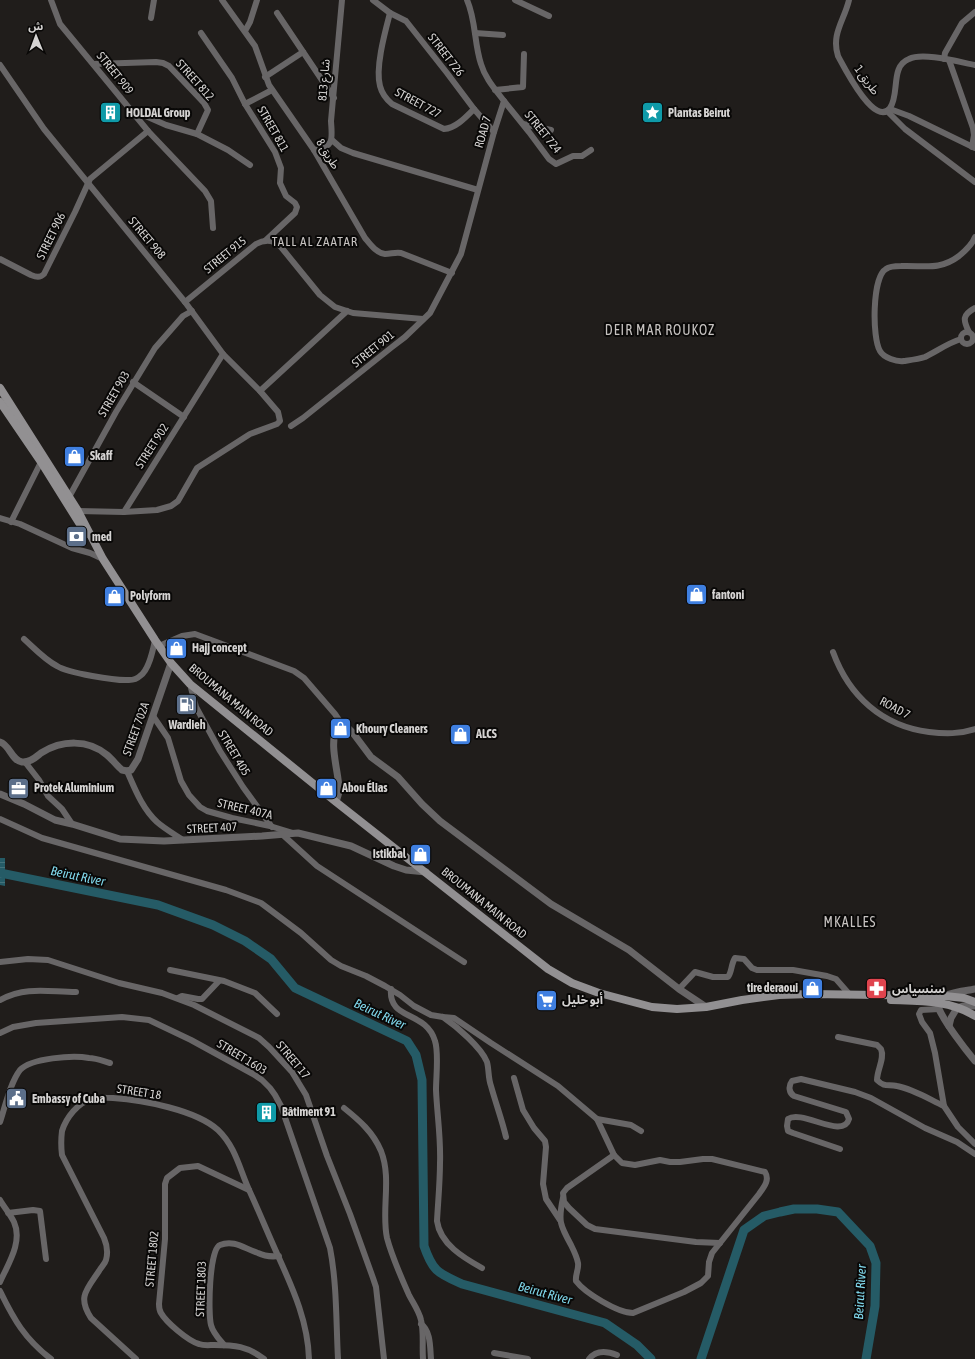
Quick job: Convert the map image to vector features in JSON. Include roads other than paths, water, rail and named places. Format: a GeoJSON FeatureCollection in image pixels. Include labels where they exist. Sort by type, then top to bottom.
{"type":"FeatureCollection","features":[{"type":"Feature","properties":{"kind":"main road"},"geometry":{"type":"LineString","coordinates":[[0,388],[78,511],[99,551]]}},
{"type":"Feature","properties":{"kind":"main road"},"geometry":{"type":"LineString","coordinates":[[0,402],[41,462],[72,515],[99,551]]}},
{"type":"Feature","properties":{"kind":"main road","name":"BROUMANA MAIN ROAD"},"geometry":{"type":"LineString","coordinates":[[99,551],[157,643],[171,663],[190,684],[336,802],[548,969],[572,983],[624,1000],[653,1007],[677,1009],[706,1007],[779,995],[945,996]]}},
{"type":"Feature","properties":{"kind":"main road"},"geometry":{"type":"LineString","coordinates":[[865,996],[956,1008],[975,1016]]}},
{"type":"Feature","properties":{"kind":"main road"},"geometry":{"type":"LineString","coordinates":[[945,996],[964,998],[975,1002]]}},
{"type":"Feature","properties":{"kind":"street","name":"STREET 909"},"geometry":{"type":"LineString","coordinates":[[51,0],[60,24],[148,131],[208,196],[211,201],[213,228]]}},
{"type":"Feature","properties":{"kind":"street"},"geometry":{"type":"LineString","coordinates":[[151,18],[154,0]]}},
{"type":"Feature","properties":{"kind":"street","name":"طريق 8"},"geometry":{"type":"LineString","coordinates":[[222,0],[245,31],[258,54],[265,77],[272,90],[314,150],[365,238],[374,248],[384,254],[394,252],[401,253],[452,273]]}},
{"type":"Feature","properties":{"kind":"street"},"geometry":{"type":"LineString","coordinates":[[245,31],[250,22],[257,0]]}},
{"type":"Feature","properties":{"kind":"street","name":"شارع 813"},"geometry":{"type":"LineString","coordinates":[[332,140],[331,121],[342,0]]}},
{"type":"Feature","properties":{"kind":"street","name":"STREET 726"},"geometry":{"type":"LineString","coordinates":[[373,0],[390,13],[406,21],[474,109],[494,132]]}},
{"type":"Feature","properties":{"kind":"street"},"geometry":{"type":"LineString","coordinates":[[467,0],[473,19],[481,63],[489,82],[504,101]]}},
{"type":"Feature","properties":{"kind":"street"},"geometry":{"type":"LineString","coordinates":[[515,0],[549,16]]}},
{"type":"Feature","properties":{"kind":"street","name":"طريق 1"},"geometry":{"type":"LineString","coordinates":[[849,0],[836,38],[835,44],[838,56],[855,88],[867,102],[879,111],[888,110],[893,99],[899,67],[904,61],[910,58],[916,57],[946,60],[975,65]]}},
{"type":"Feature","properties":{"kind":"street"},"geometry":{"type":"LineString","coordinates":[[888,110],[909,116],[973,147],[973,128],[946,60],[945,53],[962,23],[975,12]]}},
{"type":"Feature","properties":{"kind":"street"},"geometry":{"type":"LineString","coordinates":[[277,13],[334,98]]}},
{"type":"Feature","properties":{"kind":"street","name":"STREET 727"},"geometry":{"type":"LineString","coordinates":[[390,13],[380,58],[378,76],[380,87],[386,100],[444,129],[458,123],[474,109]]}},
{"type":"Feature","properties":{"kind":"street"},"geometry":{"type":"LineString","coordinates":[[201,32],[226,67],[241,93],[245,104],[272,90]]}},
{"type":"Feature","properties":{"kind":"street"},"geometry":{"type":"LineString","coordinates":[[475,33],[502,36]]}},
{"type":"Feature","properties":{"kind":"street"},"geometry":{"type":"LineString","coordinates":[[265,77],[303,52]]}},
{"type":"Feature","properties":{"kind":"street"},"geometry":{"type":"LineString","coordinates":[[495,90],[523,87],[524,54]]}},
{"type":"Feature","properties":{"kind":"street","name":"STREET 812"},"geometry":{"type":"LineString","coordinates":[[94,64],[156,62],[169,66],[204,103],[208,110],[197,134]]}},
{"type":"Feature","properties":{"kind":"street","name":"STREET 908"},"geometry":{"type":"LineString","coordinates":[[0,65],[44,129],[185,302],[223,354],[260,391],[278,412],[280,420],[273,426],[250,434],[197,468],[178,501],[171,506],[157,510],[124,512]]}},
{"type":"Feature","properties":{"kind":"street","name":"STREET 724"},"geometry":{"type":"LineString","coordinates":[[504,101],[549,159],[556,164],[573,156],[582,156],[591,150]]}},
{"type":"Feature","properties":{"kind":"street","name":"ROAD 7"},"geometry":{"type":"LineString","coordinates":[[452,273],[461,254],[494,132],[504,101]]}},
{"type":"Feature","properties":{"kind":"street","name":"STREET 811"},"geometry":{"type":"LineString","coordinates":[[245,104],[275,152],[282,168],[280,183],[286,196],[297,207],[296,212],[265,241]]}},
{"type":"Feature","properties":{"kind":"street"},"geometry":{"type":"LineString","coordinates":[[130,109],[166,125],[197,134],[228,150],[250,165]]}},
{"type":"Feature","properties":{"kind":"street"},"geometry":{"type":"LineString","coordinates":[[888,110],[905,129],[975,182]]}},
{"type":"Feature","properties":{"kind":"street"},"geometry":{"type":"LineString","coordinates":[[523,124],[551,130]]}},
{"type":"Feature","properties":{"kind":"street"},"geometry":{"type":"LineString","coordinates":[[87,183],[93,176],[148,131]]}},
{"type":"Feature","properties":{"kind":"street"},"geometry":{"type":"LineString","coordinates":[[314,150],[327,147],[330,145],[332,140],[341,148],[353,153],[478,190]]}},
{"type":"Feature","properties":{"kind":"street","name":"STREET 906"},"geometry":{"type":"LineString","coordinates":[[0,259],[36,277],[42,277],[75,212],[87,183]]}},
{"type":"Feature","properties":{"kind":"street"},"geometry":{"type":"LineString","coordinates":[[961,339],[952,342],[924,357],[900,362],[886,357],[880,350],[876,337],[876,286],[880,275],[886,269],[893,266],[926,267],[948,263],[966,250],[975,237]]}},
{"type":"Feature","properties":{"kind":"street","name":"STREET 915"},"geometry":{"type":"LineString","coordinates":[[185,302],[256,244],[265,241],[278,244],[320,295],[335,307],[346,311],[423,318]]}},
{"type":"Feature","properties":{"kind":"street","name":"STREET 901"},"geometry":{"type":"LineString","coordinates":[[291,426],[397,344],[430,313],[452,273]]}},
{"type":"Feature","properties":{"kind":"street"},"geometry":{"type":"LineString","coordinates":[[961,339],[964,344],[970,344],[973,339],[973,336],[969,332],[964,320],[966,315],[975,308]]}},
{"type":"Feature","properties":{"kind":"street","name":"STREET 903"},"geometry":{"type":"LineString","coordinates":[[69,497],[133,382],[154,348],[183,316],[192,311]]}},
{"type":"Feature","properties":{"kind":"street"},"geometry":{"type":"LineString","coordinates":[[260,391],[346,311]]}},
{"type":"Feature","properties":{"kind":"street"},"geometry":{"type":"LineString","coordinates":[[961,339],[962,334],[969,332]]}},
{"type":"Feature","properties":{"kind":"street","name":"STREET 902"},"geometry":{"type":"LineString","coordinates":[[124,512],[223,354]]}},
{"type":"Feature","properties":{"kind":"street"},"geometry":{"type":"LineString","coordinates":[[133,382],[184,417]]}},
{"type":"Feature","properties":{"kind":"street"},"geometry":{"type":"LineString","coordinates":[[11,522],[41,462]]}},
{"type":"Feature","properties":{"kind":"street"},"geometry":{"type":"LineString","coordinates":[[78,511],[124,512]]}},
{"type":"Feature","properties":{"kind":"street"},"geometry":{"type":"LineString","coordinates":[[0,518],[30,528],[72,548],[90,553],[103,559]]}},
{"type":"Feature","properties":{"kind":"street"},"geometry":{"type":"LineString","coordinates":[[24,639],[50,662],[62,669],[101,677],[128,680],[137,678],[144,672],[157,643],[186,634],[195,634],[294,671],[304,678],[339,720],[340,727],[335,735],[335,754],[339,792],[336,802]]}},
{"type":"Feature","properties":{"kind":"street","name":"ROAD 7"},"geometry":{"type":"LineString","coordinates":[[833,652],[838,666],[859,696],[869,706],[892,721],[907,728],[934,733],[952,734],[975,729]]}},
{"type":"Feature","properties":{"kind":"street","name":"STREET 702A"},"geometry":{"type":"LineString","coordinates":[[25,762],[30,761],[54,746],[77,743],[96,748],[107,755],[122,770],[127,772],[131,770],[134,766],[153,716],[171,663]]}},
{"type":"Feature","properties":{"kind":"street","name":"STREET 405"},"geometry":{"type":"LineString","coordinates":[[190,684],[196,707],[220,751],[243,787],[272,827]]}},
{"type":"Feature","properties":{"kind":"street","name":"STREET 407A"},"geometry":{"type":"LineString","coordinates":[[153,716],[168,738],[181,781],[189,795],[200,807],[207,811],[232,818],[294,833]]}},
{"type":"Feature","properties":{"kind":"street"},"geometry":{"type":"LineString","coordinates":[[340,727],[350,729],[371,757],[398,777],[422,804],[440,821],[483,854],[551,904],[629,950],[679,989],[706,1007]]}},
{"type":"Feature","properties":{"kind":"street"},"geometry":{"type":"LineString","coordinates":[[0,742],[6,745],[17,759],[25,762],[39,780],[48,796],[62,810],[72,824]]}},
{"type":"Feature","properties":{"kind":"street"},"geometry":{"type":"LineString","coordinates":[[127,772],[148,812],[158,823],[183,840]]}},
{"type":"Feature","properties":{"kind":"street","name":"STREET 407"},"geometry":{"type":"LineString","coordinates":[[0,794],[60,822],[72,824],[120,839],[164,841],[283,835],[294,833],[343,843],[394,866],[406,870],[426,872]]}},
{"type":"Feature","properties":{"kind":"street"},"geometry":{"type":"LineString","coordinates":[[0,819],[42,838],[119,861],[217,887],[256,901],[267,907],[301,933],[336,963],[391,989],[414,1006],[433,1015],[454,1018],[558,1086],[597,1119],[614,1155],[622,1163],[635,1165],[660,1160],[680,1162],[704,1158],[765,1172],[767,1178],[765,1185],[710,1257],[708,1276],[701,1283],[684,1292],[639,1311],[630,1313],[603,1302],[588,1293],[577,1282],[578,1262],[563,1231],[560,1220],[546,1199],[543,1184],[546,1147],[545,1141],[522,1110],[514,1078]]}},
{"type":"Feature","properties":{"kind":"street"},"geometry":{"type":"LineString","coordinates":[[283,835],[318,866],[464,962]]}},
{"type":"Feature","properties":{"kind":"street","name":"STREET 17"},"geometry":{"type":"LineString","coordinates":[[0,962],[28,958],[48,960],[113,981],[162,992],[223,1019],[259,1038],[280,1059],[296,1077],[310,1103],[327,1156],[374,1278],[384,1359]]}},
{"type":"Feature","properties":{"kind":"street"},"geometry":{"type":"LineString","coordinates":[[679,989],[695,972],[713,977],[728,977],[735,958],[744,959],[752,968],[757,970],[793,970],[828,976],[836,979],[850,995]]}},
{"type":"Feature","properties":{"kind":"street"},"geometry":{"type":"LineString","coordinates":[[170,970],[230,983],[255,993],[277,1014]]}},
{"type":"Feature","properties":{"kind":"street"},"geometry":{"type":"LineString","coordinates":[[178,998],[182,996],[202,999],[219,981]]}},
{"type":"Feature","properties":{"kind":"street"},"geometry":{"type":"LineString","coordinates":[[391,989],[391,1000],[394,1006],[400,1011],[420,1020],[429,1028],[434,1036],[436,1046],[436,1092],[440,1163],[438,1227],[443,1236],[455,1250],[482,1268]]}},
{"type":"Feature","properties":{"kind":"street","name":"BROUMANA MAIN ROAD"},"geometry":{"type":"LineString","coordinates":[[945,996],[975,989]]}},
{"type":"Feature","properties":{"kind":"street"},"geometry":{"type":"LineString","coordinates":[[0,1000],[23,991],[38,990],[76,992]]}},
{"type":"Feature","properties":{"kind":"street"},"geometry":{"type":"LineString","coordinates":[[945,996],[942,998],[939,1006],[949,1026],[975,1061]]}},
{"type":"Feature","properties":{"kind":"street"},"geometry":{"type":"LineString","coordinates":[[939,1006],[921,1010],[919,1014],[922,1022],[930,1033],[944,1106],[958,1127],[975,1144]]}},
{"type":"Feature","properties":{"kind":"street"},"geometry":{"type":"LineString","coordinates":[[949,1026],[956,1008],[963,1006],[975,1006]]}},
{"type":"Feature","properties":{"kind":"street","name":"STREET 1603"},"geometry":{"type":"LineString","coordinates":[[0,1032],[13,1027],[36,1023],[122,1017],[149,1020],[197,1044],[262,1080],[275,1094],[285,1117],[330,1248],[334,1268],[336,1295],[338,1359]]}},
{"type":"Feature","properties":{"kind":"street"},"geometry":{"type":"LineString","coordinates":[[444,1017],[480,1049],[486,1062],[490,1085],[503,1123],[506,1137]]}},
{"type":"Feature","properties":{"kind":"street"},"geometry":{"type":"LineString","coordinates":[[838,1037],[877,1045],[881,1049],[882,1055],[877,1080],[881,1084],[905,1088],[944,1106]]}},
{"type":"Feature","properties":{"kind":"street"},"geometry":{"type":"LineString","coordinates":[[0,1122],[10,1090],[16,1076],[23,1067],[40,1061],[73,1057],[110,1062]]}},
{"type":"Feature","properties":{"kind":"street"},"geometry":{"type":"LineString","coordinates":[[840,1149],[788,1130],[787,1122],[788,1119],[792,1117],[798,1116],[824,1124],[838,1126],[844,1126],[849,1119],[846,1112],[794,1096],[790,1091],[792,1082],[801,1079],[862,1094],[925,1128],[956,1142],[975,1154]]}},
{"type":"Feature","properties":{"kind":"street","name":"STREET 18"},"geometry":{"type":"LineString","coordinates":[[136,1359],[97,1324],[92,1318],[83,1300],[85,1292],[106,1260],[107,1250],[104,1238],[62,1155],[61,1144],[62,1130],[71,1114],[77,1107],[92,1099],[128,1099],[152,1103],[194,1115],[218,1130],[226,1138],[237,1159],[300,1309],[307,1333],[309,1359]]}},
{"type":"Feature","properties":{"kind":"street"},"geometry":{"type":"LineString","coordinates":[[344,1108],[370,1132],[381,1151],[386,1172],[385,1204],[387,1238],[408,1293],[419,1315],[423,1359]]}},
{"type":"Feature","properties":{"kind":"street"},"geometry":{"type":"LineString","coordinates":[[597,1119],[625,1124],[641,1131]]}},
{"type":"Feature","properties":{"kind":"street"},"geometry":{"type":"LineString","coordinates":[[560,1220],[563,1198],[562,1193],[614,1155]]}},
{"type":"Feature","properties":{"kind":"street","name":"STREET 1802"},"geometry":{"type":"LineString","coordinates":[[249,1190],[198,1166],[180,1168],[167,1178],[165,1184],[165,1239],[159,1298],[160,1312],[182,1334],[199,1345],[234,1345],[245,1348],[264,1359]]}},
{"type":"Feature","properties":{"kind":"street"},"geometry":{"type":"LineString","coordinates":[[563,1198],[569,1208],[587,1226],[595,1229],[696,1242],[720,1243]]}},
{"type":"Feature","properties":{"kind":"street"},"geometry":{"type":"LineString","coordinates":[[0,1200],[14,1222],[16,1231],[16,1246],[0,1282]]}},
{"type":"Feature","properties":{"kind":"street"},"geometry":{"type":"LineString","coordinates":[[8,1213],[33,1210],[40,1211],[46,1259]]}},
{"type":"Feature","properties":{"kind":"street","name":"STREET 1803"},"geometry":{"type":"LineString","coordinates":[[224,1345],[214,1332],[211,1322],[211,1270],[214,1253],[217,1247],[221,1244],[237,1244],[262,1255],[272,1257],[278,1256]]}},
{"type":"Feature","properties":{"kind":"street"},"geometry":{"type":"LineString","coordinates":[[0,1291],[25,1335],[50,1359]]}},
{"type":"Feature","properties":{"kind":"street"},"geometry":{"type":"LineString","coordinates":[[421,1324],[426,1329],[431,1359]]}},
{"type":"Feature","properties":{"kind":"street"},"geometry":{"type":"LineString","coordinates":[[589,1359],[598,1352],[608,1352],[618,1355]]}},
{"type":"Feature","properties":{"kind":"street"},"geometry":{"type":"LineString","coordinates":[[494,1354],[528,1359]]}},
{"type":"Feature","properties":{"kind":"water"},"geometry":{"type":"Polygon","coordinates":[[[0,858],[5,858],[5,886],[0,885],[0,858]]]}},
{"type":"Feature","properties":{"kind":"waterway","name":"Beirut River"},"geometry":{"type":"LineString","coordinates":[[0,873],[158,905],[213,925],[245,941],[271,959],[295,988],[407,1041],[416,1055],[422,1080],[424,1246],[430,1261],[437,1271],[462,1284],[605,1323],[637,1345],[651,1359]]}},
{"type":"Feature","properties":{"kind":"waterway","name":"Beirut River"},"geometry":{"type":"LineString","coordinates":[[701,1359],[744,1230],[764,1216],[794,1209],[817,1209],[838,1212],[870,1246],[876,1263],[875,1306],[866,1359]]}},
{"type":"Feature","properties":{"kind":"place","name":"HOLDAL Group"},"geometry":{"type":"Point","coordinates":[111,113]}},
{"type":"Feature","properties":{"kind":"place","name":"Plantas Beirut"},"geometry":{"type":"Point","coordinates":[653,113]}},
{"type":"Feature","properties":{"kind":"place","name":"Skaff"},"geometry":{"type":"Point","coordinates":[74,456]}},
{"type":"Feature","properties":{"kind":"place","name":"med"},"geometry":{"type":"Point","coordinates":[77,537]}},
{"type":"Feature","properties":{"kind":"place","name":"fantoni"},"geometry":{"type":"Point","coordinates":[696,595]}},
{"type":"Feature","properties":{"kind":"place","name":"Polyform"},"geometry":{"type":"Point","coordinates":[114,596]}},
{"type":"Feature","properties":{"kind":"place","name":"Hajj concept"},"geometry":{"type":"Point","coordinates":[177,648]}},
{"type":"Feature","properties":{"kind":"place","name":"Wardieh"},"geometry":{"type":"Point","coordinates":[187,704]}},
{"type":"Feature","properties":{"kind":"place","name":"Khoury Cleaners"},"geometry":{"type":"Point","coordinates":[341,729]}},
{"type":"Feature","properties":{"kind":"place","name":"ALCS"},"geometry":{"type":"Point","coordinates":[461,734]}},
{"type":"Feature","properties":{"kind":"place","name":"Protek Aluminium"},"geometry":{"type":"Point","coordinates":[18,788]}},
{"type":"Feature","properties":{"kind":"place","name":"Abou Élias"},"geometry":{"type":"Point","coordinates":[327,788]}},
{"type":"Feature","properties":{"kind":"place","name":"Istikbal"},"geometry":{"type":"Point","coordinates":[421,854]}},
{"type":"Feature","properties":{"kind":"place","name":"tire deraoui"},"geometry":{"type":"Point","coordinates":[813,988]}},
{"type":"Feature","properties":{"kind":"place","name":"سنسياس"},"geometry":{"type":"Point","coordinates":[876,989]}},
{"type":"Feature","properties":{"kind":"place","name":"أبو خليل"},"geometry":{"type":"Point","coordinates":[547,1000]}},
{"type":"Feature","properties":{"kind":"place","name":"Embassy of Cuba"},"geometry":{"type":"Point","coordinates":[16,1099]}},
{"type":"Feature","properties":{"kind":"place","name":"Bâtiment 91"},"geometry":{"type":"Point","coordinates":[267,1112]}},
{"type":"Feature","properties":{"kind":"district","name":"TALL AL ZAATAR"},"geometry":{"type":"Point","coordinates":[315,241]}},
{"type":"Feature","properties":{"kind":"district","name":"DEIR MAR ROUKOZ"},"geometry":{"type":"Point","coordinates":[660,330]}},
{"type":"Feature","properties":{"kind":"district","name":"MKALLES"},"geometry":{"type":"Point","coordinates":[850,922]}}]}
